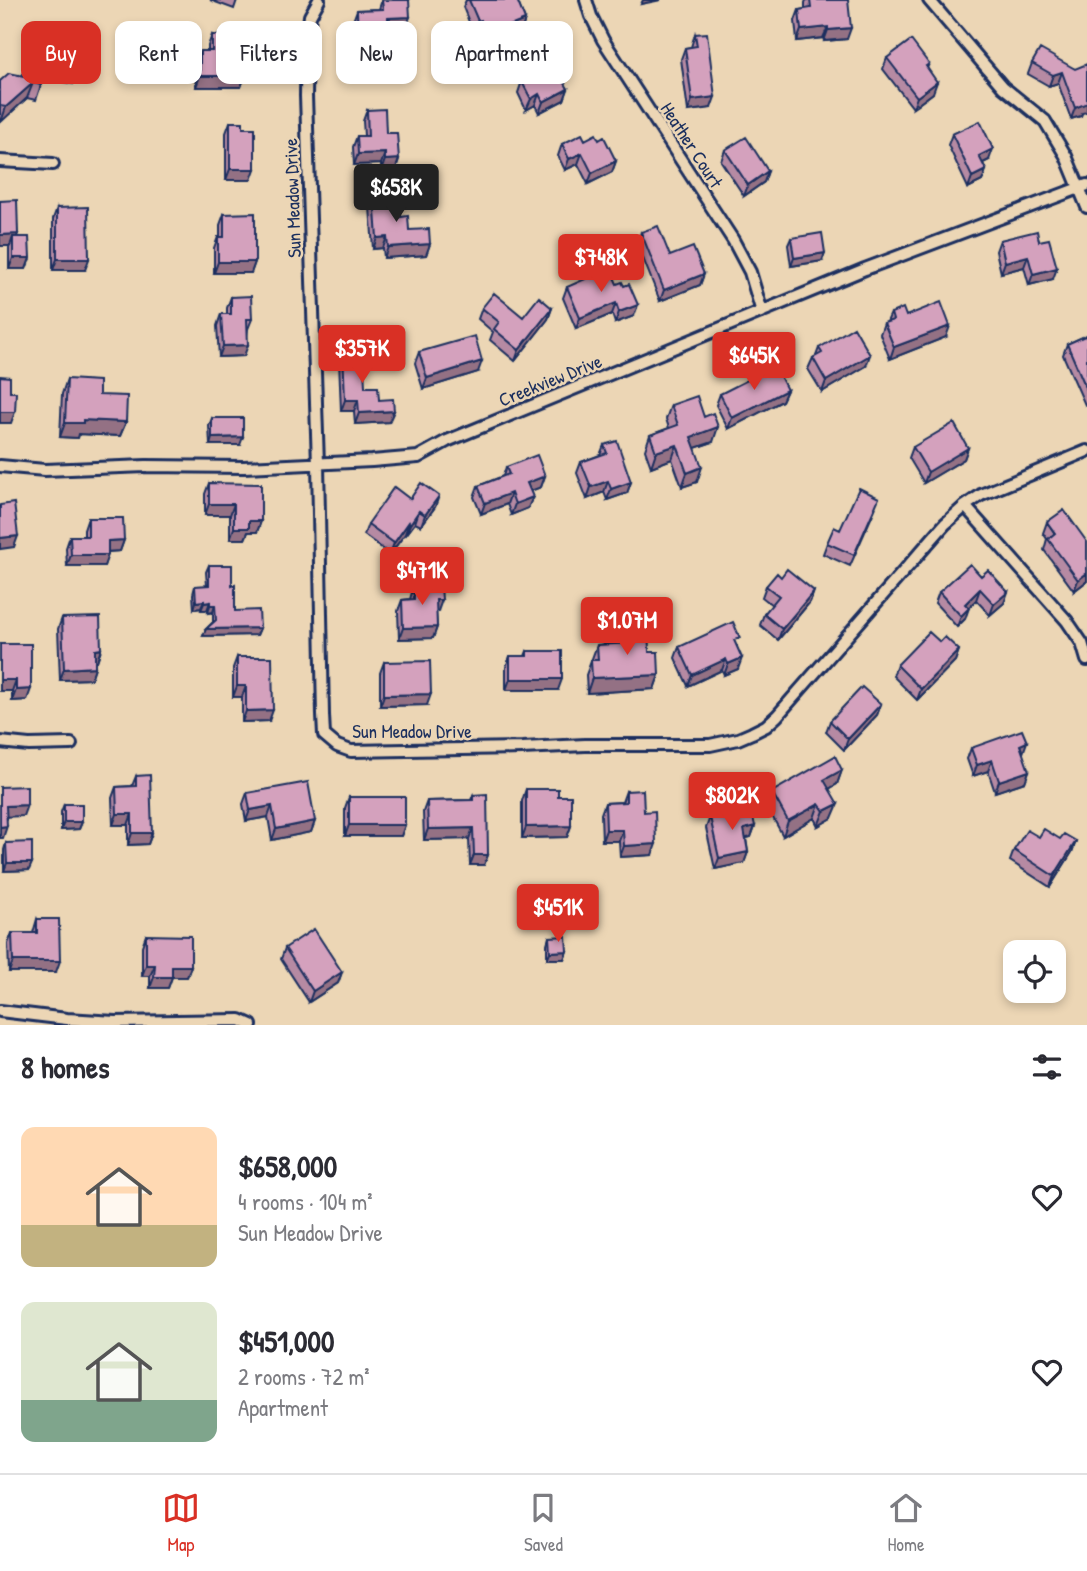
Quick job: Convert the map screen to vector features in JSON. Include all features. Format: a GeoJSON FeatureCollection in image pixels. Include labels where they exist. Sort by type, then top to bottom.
{"type":"FeatureCollection","features":[{"type":"Feature","properties":{"kind":"street","name":"Sun Meadow Drive"},"geometry":{"type":"LineString","coordinates":[[319,0],[310,16],[306,96],[324,735],[337,746],[351,751],[710,745],[738,738],[766,726],[777,716],[945,524],[965,506],[981,495],[1087,451]]}},
{"type":"Feature","properties":{"kind":"street","name":"Heather Court"},"geometry":{"type":"LineString","coordinates":[[586,0],[603,40],[733,240],[750,272],[762,312]]}},
{"type":"Feature","properties":{"kind":"street"},"geometry":{"type":"LineString","coordinates":[[929,0],[1003,87],[1045,121],[1083,187],[1087,207]]}},
{"type":"Feature","properties":{"kind":"street"},"geometry":{"type":"LineString","coordinates":[[0,161],[53,164]]}},
{"type":"Feature","properties":{"kind":"street","name":"Creekview Drive"},"geometry":{"type":"LineString","coordinates":[[0,466],[45,470],[146,466],[244,467],[418,457],[447,441],[865,269],[1083,187]]}},
{"type":"Feature","properties":{"kind":"street"},"geometry":{"type":"LineString","coordinates":[[965,506],[1067,621],[1082,643],[1087,660]]}},
{"type":"Feature","properties":{"kind":"street"},"geometry":{"type":"LineString","coordinates":[[0,742],[29,745],[71,744]]}},
{"type":"Feature","properties":{"kind":"street"},"geometry":{"type":"LineString","coordinates":[[0,1011],[116,1022],[240,1020],[251,1025]]}},
{"type":"Feature","properties":{"kind":"building"},"geometry":{"type":"Polygon","coordinates":[[[382,0],[409,0],[410,17],[388,18],[388,21],[357,21],[357,10],[383,9],[382,0]]]}},
{"type":"Feature","properties":{"kind":"building"},"geometry":{"type":"Polygon","coordinates":[[[469,0],[517,0],[525,20],[522,21],[478,21],[469,0]]]}},
{"type":"Feature","properties":{"kind":"building"},"geometry":{"type":"Polygon","coordinates":[[[810,0],[848,0],[851,28],[801,30],[799,10],[811,8],[810,0]]]}},
{"type":"Feature","properties":{"kind":"building"},"geometry":{"type":"Polygon","coordinates":[[[707,33],[715,97],[692,100],[685,48],[697,46],[695,34],[707,33]]]}},
{"type":"Feature","properties":{"kind":"building"},"geometry":{"type":"Polygon","coordinates":[[[212,35],[216,35],[216,76],[202,76],[202,51],[212,51],[212,35]]]}},
{"type":"Feature","properties":{"kind":"building"},"geometry":{"type":"Polygon","coordinates":[[[911,40],[929,64],[926,66],[937,82],[917,97],[887,58],[911,40]]]}},
{"type":"Feature","properties":{"kind":"building"},"geometry":{"type":"Polygon","coordinates":[[[1040,49],[1075,69],[1087,64],[1085,104],[1075,108],[1062,72],[1053,75],[1032,63],[1040,49]]]}},
{"type":"Feature","properties":{"kind":"building"},"geometry":{"type":"Polygon","coordinates":[[[9,73],[21,75],[21,84],[32,84],[6,107],[0,106],[0,81],[9,73]]]}},
{"type":"Feature","properties":{"kind":"building"},"geometry":{"type":"Polygon","coordinates":[[[523,84],[566,84],[568,89],[543,102],[539,94],[531,99],[523,84]]]}},
{"type":"Feature","properties":{"kind":"building"},"geometry":{"type":"Polygon","coordinates":[[[385,109],[386,133],[397,133],[399,159],[385,160],[385,153],[358,154],[357,136],[368,136],[367,110],[385,109]]]}},
{"type":"Feature","properties":{"kind":"building"},"geometry":{"type":"Polygon","coordinates":[[[980,121],[993,149],[979,156],[986,170],[972,177],[952,134],[980,121]]]}},
{"type":"Feature","properties":{"kind":"building"},"geometry":{"type":"Polygon","coordinates":[[[230,122],[243,122],[243,128],[255,128],[255,169],[230,169],[230,122]]]}},
{"type":"Feature","properties":{"kind":"building"},"geometry":{"type":"Polygon","coordinates":[[[582,134],[585,140],[596,134],[599,140],[604,137],[616,161],[592,173],[582,153],[569,159],[562,144],[582,134]]]}},
{"type":"Feature","properties":{"kind":"building"},"geometry":{"type":"Polygon","coordinates":[[[746,137],[768,171],[748,185],[725,150],[746,137]]]}},
{"type":"Feature","properties":{"kind":"building"},"geometry":{"type":"Polygon","coordinates":[[[400,194],[401,217],[408,216],[409,230],[429,229],[430,244],[388,247],[387,237],[377,238],[374,196],[400,194]]]}},
{"type":"Feature","properties":{"kind":"building"},"geometry":{"type":"Polygon","coordinates":[[[17,200],[18,234],[0,235],[0,201],[17,200]]]}},
{"type":"Feature","properties":{"kind":"building"},"geometry":{"type":"Polygon","coordinates":[[[88,207],[89,259],[57,259],[57,208],[88,207]]]}},
{"type":"Feature","properties":{"kind":"building"},"geometry":{"type":"Polygon","coordinates":[[[255,213],[255,262],[218,262],[218,237],[224,237],[224,214],[255,213]]]}},
{"type":"Feature","properties":{"kind":"building"},"geometry":{"type":"Polygon","coordinates":[[[658,226],[670,256],[693,247],[704,274],[664,290],[641,232],[658,226]]]}},
{"type":"Feature","properties":{"kind":"building"},"geometry":{"type":"Polygon","coordinates":[[[1037,231],[1039,241],[1049,239],[1057,268],[1033,274],[1028,256],[1005,262],[1000,240],[1037,231]]]}},
{"type":"Feature","properties":{"kind":"building"},"geometry":{"type":"Polygon","coordinates":[[[822,233],[825,253],[794,258],[791,238],[822,233]]]}},
{"type":"Feature","properties":{"kind":"building"},"geometry":{"type":"Polygon","coordinates":[[[13,237],[29,237],[30,258],[13,258],[13,237]]]}},
{"type":"Feature","properties":{"kind":"building"},"geometry":{"type":"Polygon","coordinates":[[[610,268],[617,284],[629,284],[638,305],[619,312],[616,303],[580,318],[567,287],[610,268]]]}},
{"type":"Feature","properties":{"kind":"building"},"geometry":{"type":"Polygon","coordinates":[[[494,293],[523,317],[539,297],[552,308],[519,350],[494,329],[499,322],[482,308],[494,293]]]}},
{"type":"Feature","properties":{"kind":"building"},"geometry":{"type":"Polygon","coordinates":[[[251,296],[252,319],[247,319],[248,345],[223,346],[221,314],[231,314],[231,297],[251,296]]]}},
{"type":"Feature","properties":{"kind":"building"},"geometry":{"type":"Polygon","coordinates":[[[941,302],[950,326],[894,347],[884,323],[893,320],[891,313],[903,308],[906,316],[941,302]]]}},
{"type":"Feature","properties":{"kind":"building"},"geometry":{"type":"Polygon","coordinates":[[[854,327],[870,355],[826,381],[813,358],[822,353],[819,348],[854,327]]]}},
{"type":"Feature","properties":{"kind":"building"},"geometry":{"type":"Polygon","coordinates":[[[1087,335],[1087,390],[1067,344],[1087,335]]]}},
{"type":"Feature","properties":{"kind":"building"},"geometry":{"type":"Polygon","coordinates":[[[475,336],[482,361],[427,378],[419,352],[475,336]]]}},
{"type":"Feature","properties":{"kind":"building"},"geometry":{"type":"Polygon","coordinates":[[[363,348],[365,387],[378,387],[379,400],[393,399],[394,411],[359,413],[358,400],[345,400],[343,349],[363,348]]]}},
{"type":"Feature","properties":{"kind":"building"},"geometry":{"type":"Polygon","coordinates":[[[775,366],[787,390],[732,418],[720,394],[775,366]]]}},
{"type":"Feature","properties":{"kind":"building"},"geometry":{"type":"Polygon","coordinates":[[[0,376],[10,377],[10,392],[16,392],[15,412],[0,412],[0,376]]]}},
{"type":"Feature","properties":{"kind":"building"},"geometry":{"type":"Polygon","coordinates":[[[67,379],[99,381],[99,395],[127,396],[126,422],[83,420],[83,423],[65,423],[67,379]]]}},
{"type":"Feature","properties":{"kind":"building"},"geometry":{"type":"Polygon","coordinates":[[[697,396],[704,417],[713,413],[718,427],[691,437],[702,467],[687,473],[677,445],[656,452],[650,435],[678,425],[671,405],[697,396]]]}},
{"type":"Feature","properties":{"kind":"building"},"geometry":{"type":"Polygon","coordinates":[[[212,418],[243,418],[243,437],[212,438],[212,418]]]}},
{"type":"Feature","properties":{"kind":"building"},"geometry":{"type":"Polygon","coordinates":[[[954,423],[968,448],[928,472],[913,447],[954,423]]]}},
{"type":"Feature","properties":{"kind":"building"},"geometry":{"type":"Polygon","coordinates":[[[617,441],[631,482],[611,489],[608,481],[591,487],[581,462],[607,453],[604,445],[617,441]]]}},
{"type":"Feature","properties":{"kind":"building"},"geometry":{"type":"Polygon","coordinates":[[[537,455],[545,476],[527,483],[533,497],[515,504],[511,493],[485,503],[478,486],[509,474],[506,467],[537,455]]]}},
{"type":"Feature","properties":{"kind":"building"},"geometry":{"type":"Polygon","coordinates":[[[209,483],[261,484],[261,521],[249,521],[249,528],[234,528],[234,504],[209,504],[209,483]]]}},
{"type":"Feature","properties":{"kind":"building"},"geometry":{"type":"Polygon","coordinates":[[[421,483],[439,496],[425,515],[419,511],[394,543],[368,524],[394,487],[410,499],[421,483]]]}},
{"type":"Feature","properties":{"kind":"building"},"geometry":{"type":"Polygon","coordinates":[[[859,488],[879,498],[854,555],[827,543],[834,527],[840,530],[859,488]]]}},
{"type":"Feature","properties":{"kind":"building"},"geometry":{"type":"Polygon","coordinates":[[[14,503],[18,536],[0,538],[0,505],[14,503]]]}},
{"type":"Feature","properties":{"kind":"building"},"geometry":{"type":"Polygon","coordinates":[[[1064,510],[1087,542],[1087,573],[1078,580],[1048,539],[1055,533],[1047,522],[1064,510]]]}},
{"type":"Feature","properties":{"kind":"building"},"geometry":{"type":"Polygon","coordinates":[[[88,518],[123,518],[124,540],[108,541],[108,555],[71,555],[70,536],[88,536],[88,518]]]}},
{"type":"Feature","properties":{"kind":"building"},"geometry":{"type":"Polygon","coordinates":[[[970,564],[981,576],[988,570],[1008,592],[994,604],[980,589],[965,604],[969,608],[961,616],[939,592],[970,564]]]}},
{"type":"Feature","properties":{"kind":"building"},"geometry":{"type":"Polygon","coordinates":[[[209,565],[232,565],[235,611],[259,610],[260,628],[206,629],[216,620],[215,605],[204,601],[196,602],[195,586],[209,585],[209,565]]]}},
{"type":"Feature","properties":{"kind":"building"},"geometry":{"type":"Polygon","coordinates":[[[787,569],[814,591],[782,629],[764,614],[779,596],[766,586],[777,573],[781,577],[787,569]]]}},
{"type":"Feature","properties":{"kind":"building"},"geometry":{"type":"Polygon","coordinates":[[[441,585],[442,600],[436,600],[437,627],[403,628],[402,600],[414,599],[414,586],[441,585]]]}},
{"type":"Feature","properties":{"kind":"building"},"geometry":{"type":"Polygon","coordinates":[[[100,617],[101,649],[95,650],[95,667],[64,669],[62,618],[100,617]]]}},
{"type":"Feature","properties":{"kind":"building"},"geometry":{"type":"Polygon","coordinates":[[[648,622],[649,652],[658,652],[659,675],[592,678],[591,660],[598,660],[597,645],[632,643],[631,623],[648,622]]]}},
{"type":"Feature","properties":{"kind":"building"},"geometry":{"type":"Polygon","coordinates":[[[733,622],[740,638],[734,640],[742,658],[728,664],[726,659],[692,675],[679,647],[733,622]]]}},
{"type":"Feature","properties":{"kind":"building"},"geometry":{"type":"Polygon","coordinates":[[[929,632],[940,642],[945,637],[959,650],[921,689],[897,665],[929,632]]]}},
{"type":"Feature","properties":{"kind":"building"},"geometry":{"type":"Polygon","coordinates":[[[0,644],[31,644],[31,689],[16,690],[16,680],[0,680],[0,644]]]}},
{"type":"Feature","properties":{"kind":"building"},"geometry":{"type":"Polygon","coordinates":[[[527,651],[562,651],[562,679],[510,679],[510,656],[527,656],[527,651]]]}},
{"type":"Feature","properties":{"kind":"building"},"geometry":{"type":"Polygon","coordinates":[[[237,657],[272,657],[273,710],[246,711],[246,686],[237,686],[237,657]]]}},
{"type":"Feature","properties":{"kind":"building"},"geometry":{"type":"Polygon","coordinates":[[[430,661],[431,694],[384,695],[384,662],[430,661]]]}},
{"type":"Feature","properties":{"kind":"building"},"geometry":{"type":"Polygon","coordinates":[[[862,687],[881,704],[848,739],[830,721],[862,687]]]}},
{"type":"Feature","properties":{"kind":"building"},"geometry":{"type":"Polygon","coordinates":[[[1022,730],[1027,742],[1020,745],[1029,771],[999,781],[992,760],[977,765],[971,748],[1022,730]]]}},
{"type":"Feature","properties":{"kind":"building"},"geometry":{"type":"Polygon","coordinates":[[[835,756],[842,770],[824,780],[838,804],[824,811],[819,804],[788,821],[772,792],[835,756]]]}},
{"type":"Feature","properties":{"kind":"building"},"geometry":{"type":"Polygon","coordinates":[[[150,775],[152,833],[132,833],[132,814],[117,814],[116,787],[136,786],[136,776],[150,775]]]}},
{"type":"Feature","properties":{"kind":"building"},"geometry":{"type":"Polygon","coordinates":[[[308,782],[315,821],[276,829],[272,806],[250,810],[247,793],[308,782]]]}},
{"type":"Feature","properties":{"kind":"building"},"geometry":{"type":"Polygon","coordinates":[[[27,786],[27,805],[6,806],[7,826],[0,827],[0,787],[27,786]]]}},
{"type":"Feature","properties":{"kind":"building"},"geometry":{"type":"Polygon","coordinates":[[[526,789],[558,789],[558,796],[571,796],[571,826],[526,827],[526,789]]]}},
{"type":"Feature","properties":{"kind":"building"},"geometry":{"type":"Polygon","coordinates":[[[643,790],[644,812],[655,811],[656,844],[624,846],[623,830],[606,830],[605,803],[626,802],[626,791],[643,790]]]}},
{"type":"Feature","properties":{"kind":"building"},"geometry":{"type":"Polygon","coordinates":[[[487,794],[488,855],[474,855],[473,828],[428,829],[427,801],[473,800],[473,795],[487,794]]]}},
{"type":"Feature","properties":{"kind":"building"},"geometry":{"type":"Polygon","coordinates":[[[349,797],[405,797],[405,825],[349,825],[349,797]]]}},
{"type":"Feature","properties":{"kind":"building"},"geometry":{"type":"Polygon","coordinates":[[[64,804],[82,804],[82,822],[64,822],[64,804]]]}},
{"type":"Feature","properties":{"kind":"building"},"geometry":{"type":"Polygon","coordinates":[[[751,808],[755,826],[744,829],[748,852],[719,858],[710,817],[751,808]]]}},
{"type":"Feature","properties":{"kind":"building"},"geometry":{"type":"Polygon","coordinates":[[[1044,829],[1060,839],[1064,834],[1076,841],[1054,876],[1014,850],[1027,830],[1039,837],[1044,829]]]}},
{"type":"Feature","properties":{"kind":"building"},"geometry":{"type":"Polygon","coordinates":[[[32,842],[32,863],[7,863],[6,843],[32,842]]]}},
{"type":"Feature","properties":{"kind":"building"},"geometry":{"type":"Polygon","coordinates":[[[37,919],[59,919],[60,961],[13,961],[12,933],[37,933],[37,919]]]}},
{"type":"Feature","properties":{"kind":"building"},"geometry":{"type":"Polygon","coordinates":[[[314,929],[342,972],[313,991],[285,948],[314,929]]]}},
{"type":"Feature","properties":{"kind":"building"},"geometry":{"type":"Polygon","coordinates":[[[146,935],[191,936],[191,966],[172,966],[172,977],[154,977],[155,965],[146,965],[146,935]]]}},
{"type":"Feature","properties":{"kind":"building"},"geometry":{"type":"Polygon","coordinates":[[[566,936],[567,951],[550,952],[549,937],[566,936]]]}}]}
